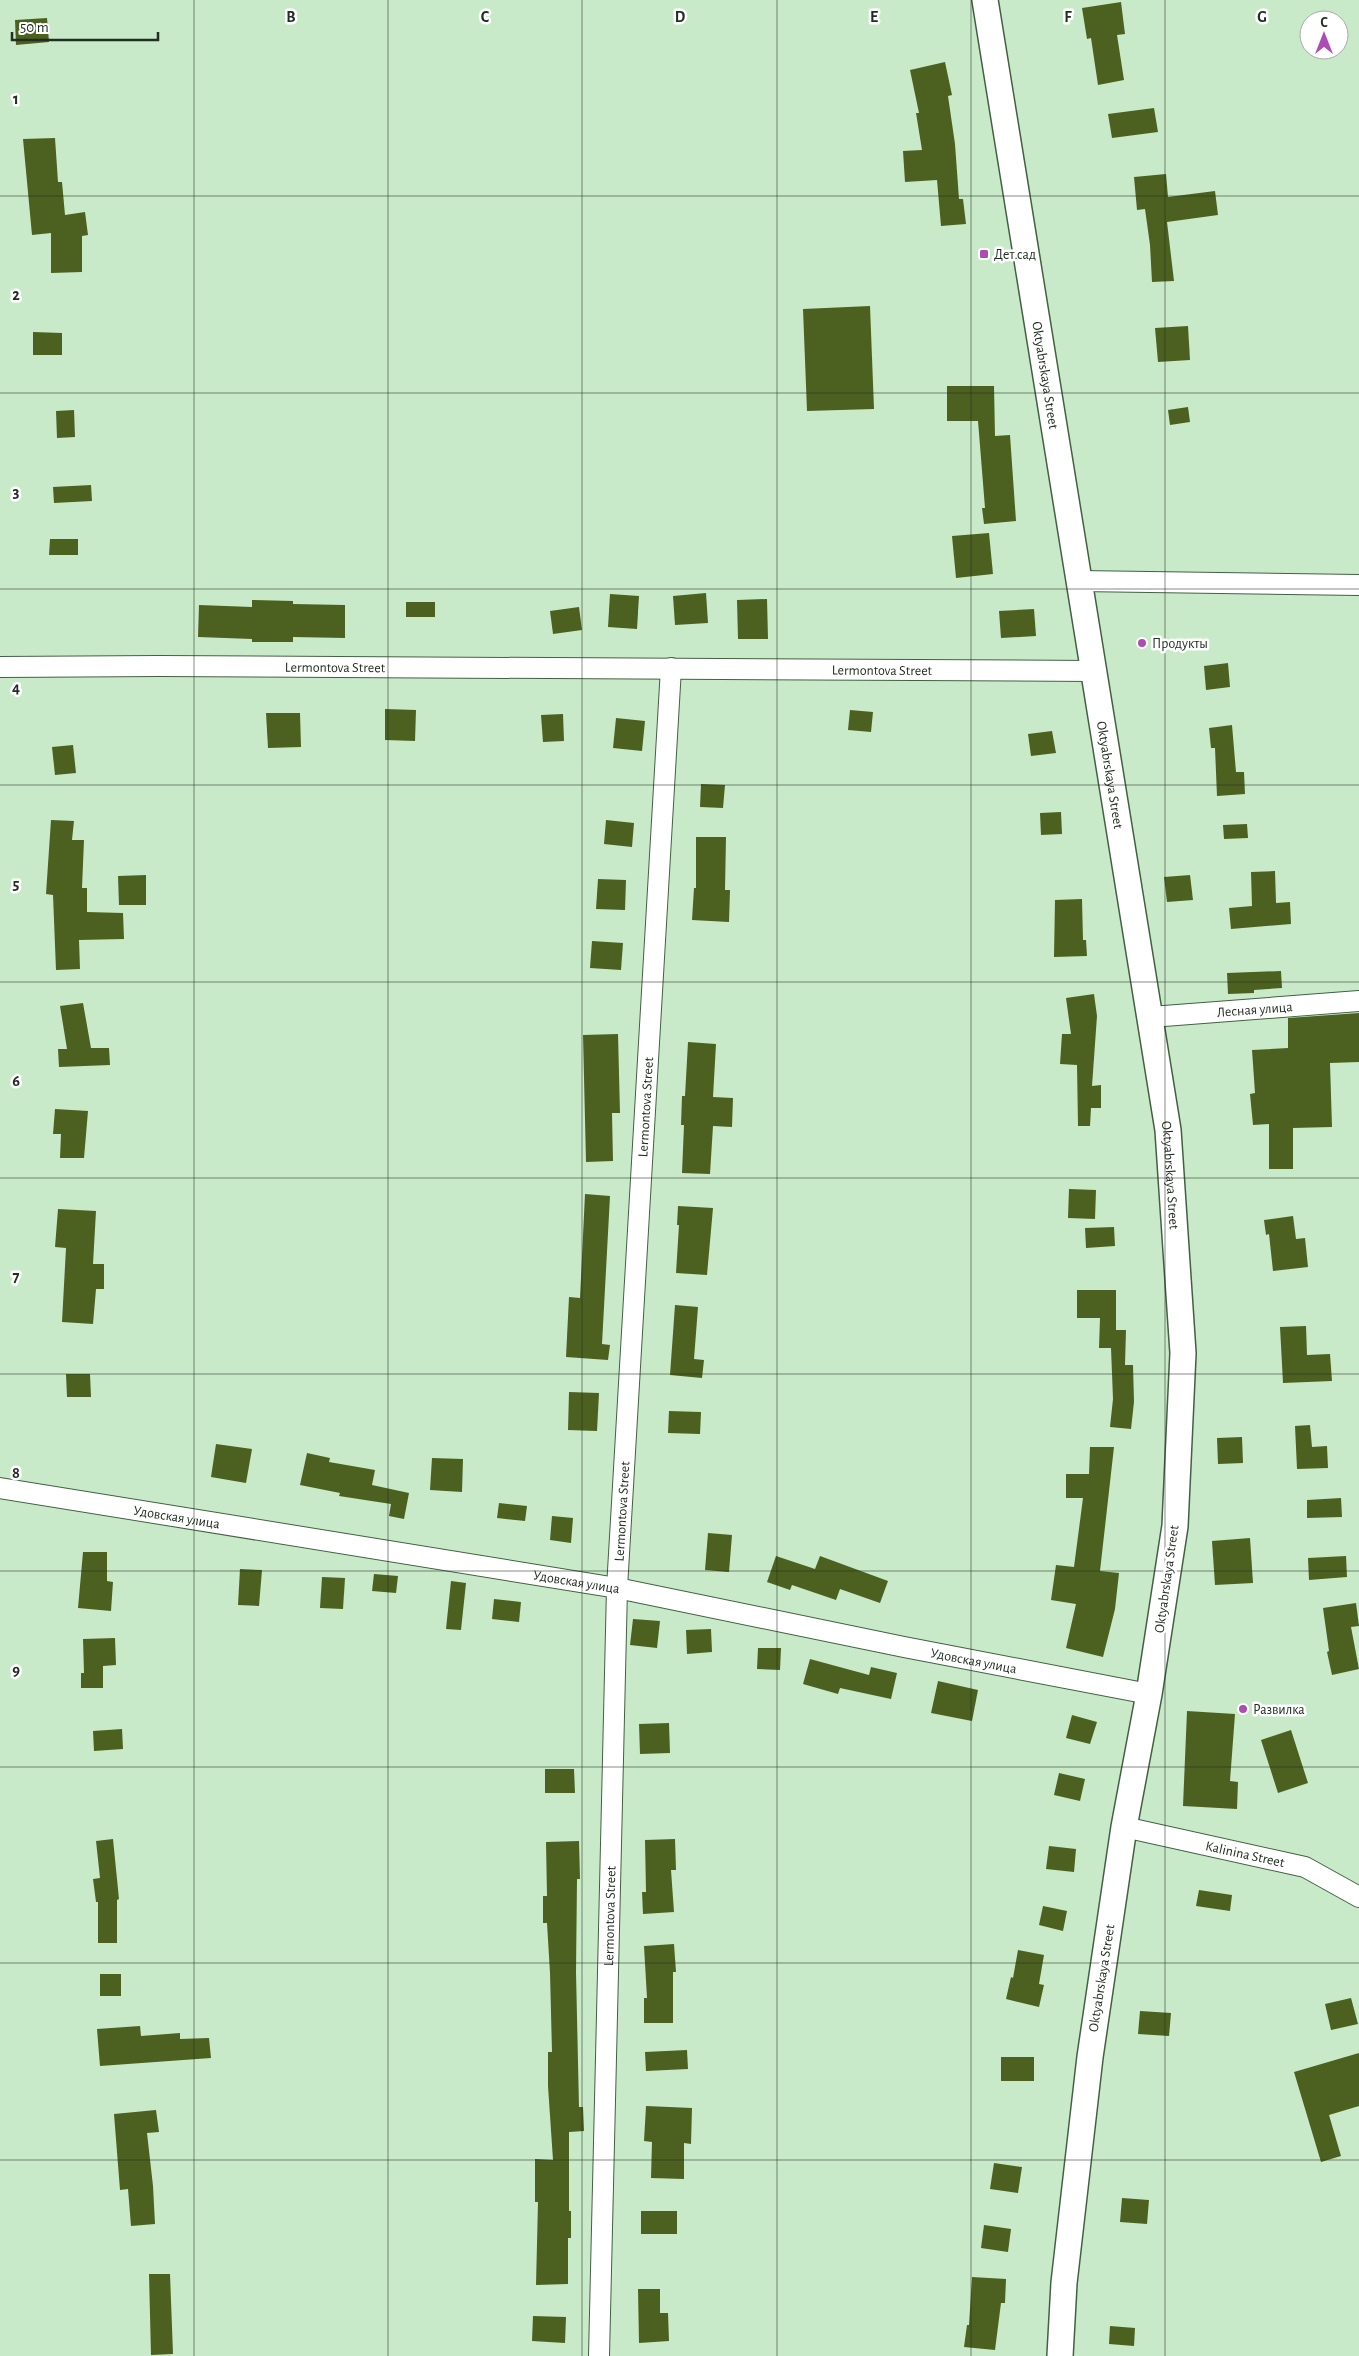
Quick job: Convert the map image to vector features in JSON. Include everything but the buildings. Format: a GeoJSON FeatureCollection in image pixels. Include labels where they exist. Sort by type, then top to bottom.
{"type":"FeatureCollection","features":[{"type":"Feature","properties":{"kind":"street","name":"Oktyabrskaya Street"},"geometry":{"type":"LineString","coordinates":[[985,0],[1168,1130],[1183,1352],[1175,1526],[1149,1694],[1124,1827],[1090,2057],[1064,2283],[1060,2356]]}},
{"type":"Feature","properties":{"kind":"street"},"geometry":{"type":"LineString","coordinates":[[1079,581],[1359,585]]}},
{"type":"Feature","properties":{"kind":"street","name":"Lermontova Street"},"geometry":{"type":"LineString","coordinates":[[0,666],[1094,671]]}},
{"type":"Feature","properties":{"kind":"street","name":"Lermontova Street"},"geometry":{"type":"LineString","coordinates":[[599,2356],[617,1588],[670,668]]}},
{"type":"Feature","properties":{"kind":"street","name":"Лесная улица"},"geometry":{"type":"LineString","coordinates":[[1151,1017],[1359,1000]]}},
{"type":"Feature","properties":{"kind":"street","name":"Удовская улица"},"geometry":{"type":"LineString","coordinates":[[0,1488],[617,1588],[904,1647],[1149,1694]]}},
{"type":"Feature","properties":{"kind":"street","name":"Kalinina Street"},"geometry":{"type":"LineString","coordinates":[[1124,1827],[1305,1867],[1359,1897]]}},
{"type":"Feature","properties":{"kind":"place","name":"Дет.сад"},"geometry":{"type":"Point","coordinates":[984,254]}},
{"type":"Feature","properties":{"kind":"place","name":"Продукты"},"geometry":{"type":"Point","coordinates":[1142,643]}},
{"type":"Feature","properties":{"kind":"place","name":"Развилка"},"geometry":{"type":"Point","coordinates":[1243,1709]}}]}
